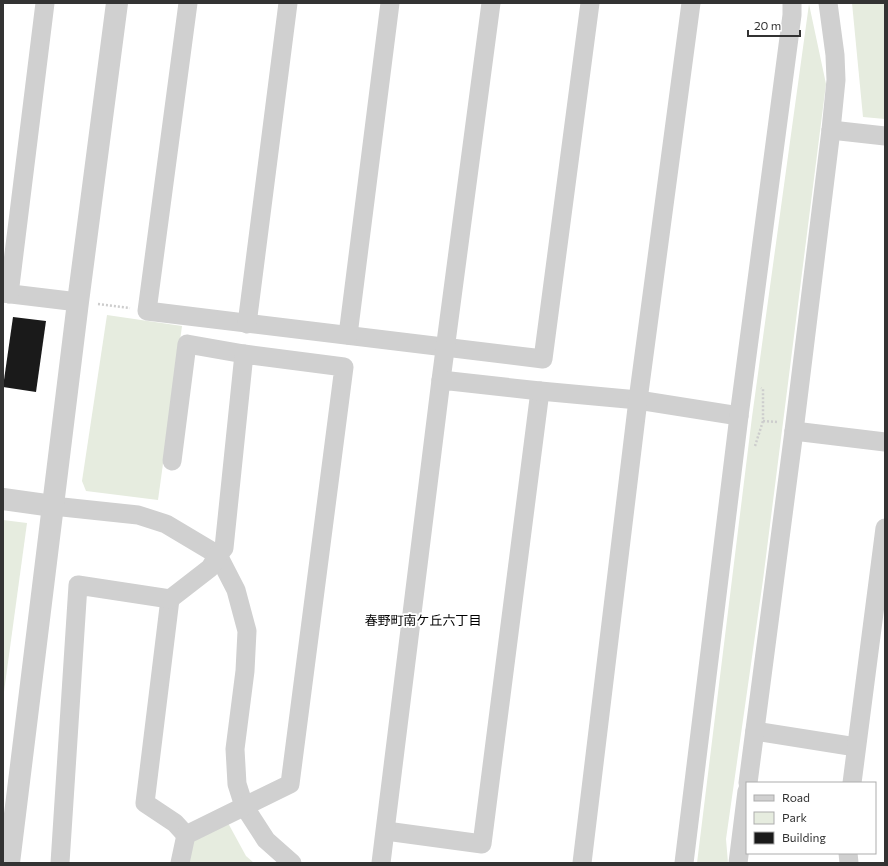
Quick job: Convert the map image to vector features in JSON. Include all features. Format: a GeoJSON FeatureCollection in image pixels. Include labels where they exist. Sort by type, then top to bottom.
{"type":"FeatureCollection","features":[{"type":"Feature","properties":{"kind":"street"},"geometry":{"type":"LineString","coordinates":[[45,3],[6,293],[88,303]]}},
{"type":"Feature","properties":{"kind":"street"},"geometry":{"type":"LineString","coordinates":[[9,863],[53,506],[88,303],[117,3]]}},
{"type":"Feature","properties":{"kind":"street"},"geometry":{"type":"LineString","coordinates":[[188,3],[147,311],[544,359],[590,3]]}},
{"type":"Feature","properties":{"kind":"street"},"geometry":{"type":"LineString","coordinates":[[247,324],[288,3]]}},
{"type":"Feature","properties":{"kind":"street"},"geometry":{"type":"LineString","coordinates":[[348,335],[390,3]]}},
{"type":"Feature","properties":{"kind":"street"},"geometry":{"type":"LineString","coordinates":[[381,863],[441,380],[491,3]]}},
{"type":"Feature","properties":{"kind":"street"},"geometry":{"type":"LineString","coordinates":[[582,863],[638,400],[691,3]]}},
{"type":"Feature","properties":{"kind":"street"},"geometry":{"type":"LineString","coordinates":[[684,863],[739,416],[792,15],[792,3]]}},
{"type":"Feature","properties":{"kind":"street"},"geometry":{"type":"LineString","coordinates":[[748,782],[794,431],[831,130],[836,80],[835,55],[828,3]]}},
{"type":"Feature","properties":{"kind":"street"},"geometry":{"type":"LineString","coordinates":[[831,130],[885,136]]}},
{"type":"Feature","properties":{"kind":"street"},"geometry":{"type":"LineString","coordinates":[[172,462],[187,344],[244,354],[344,367],[290,784],[186,834]]}},
{"type":"Feature","properties":{"kind":"street"},"geometry":{"type":"LineString","coordinates":[[186,834],[175,823],[145,803],[170,599],[210,568],[224,548],[244,354]]}},
{"type":"Feature","properties":{"kind":"street"},"geometry":{"type":"LineString","coordinates":[[441,380],[638,400],[739,416]]}},
{"type":"Feature","properties":{"kind":"street"},"geometry":{"type":"LineString","coordinates":[[386,831],[482,844],[540,391]]}},
{"type":"Feature","properties":{"kind":"street"},"geometry":{"type":"LineString","coordinates":[[794,431],[885,442]]}},
{"type":"Feature","properties":{"kind":"street"},"geometry":{"type":"LineString","coordinates":[[3,499],[138,515],[166,524],[218,555],[236,590],[247,631],[245,672],[235,749],[237,784],[244,806],[266,840],[292,863]]}},
{"type":"Feature","properties":{"kind":"street"},"geometry":{"type":"LineString","coordinates":[[852,782],[885,528]]}},
{"type":"Feature","properties":{"kind":"street"},"geometry":{"type":"LineString","coordinates":[[60,863],[78,585],[170,599]]}},
{"type":"Feature","properties":{"kind":"street"},"geometry":{"type":"LineString","coordinates":[[755,731],[856,747]]}},
{"type":"Feature","properties":{"kind":"street"},"geometry":{"type":"LineString","coordinates":[[738,863],[746,799]]}},
{"type":"Feature","properties":{"kind":"street"},"geometry":{"type":"LineString","coordinates":[[180,863],[186,834]]}},
{"type":"Feature","properties":{"kind":"path"},"geometry":{"type":"LineString","coordinates":[[88,303],[147,311]]}},
{"type":"Feature","properties":{"kind":"green space"},"geometry":{"type":"Polygon","coordinates":[[[852,3],[885,3],[885,119],[863,117],[852,3]]]}},
{"type":"Feature","properties":{"kind":"green space"},"geometry":{"type":"Polygon","coordinates":[[[809,4],[826,84],[763,580],[726,839],[728,863],[697,863],[752,417],[809,4]]]}},
{"type":"Feature","properties":{"kind":"green space"},"geometry":{"type":"Polygon","coordinates":[[[107,315],[182,326],[158,500],[86,491],[82,481],[107,315]]]}},
{"type":"Feature","properties":{"kind":"green space"},"geometry":{"type":"Polygon","coordinates":[[[3,520],[27,523],[3,699],[3,520]]]}},
{"type":"Feature","properties":{"kind":"green space"},"geometry":{"type":"Polygon","coordinates":[[[228,823],[246,856],[254,863],[188,863],[192,840],[228,823]]]}},
{"type":"Feature","properties":{"kind":"building"},"geometry":{"type":"Polygon","coordinates":[[[13,317],[46,321],[36,392],[3,387],[13,317]]]}},
{"type":"Feature","properties":{"kind":"district","name":"春野町南ケ丘六丁目"},"geometry":{"type":"Point","coordinates":[423,620]}}]}
